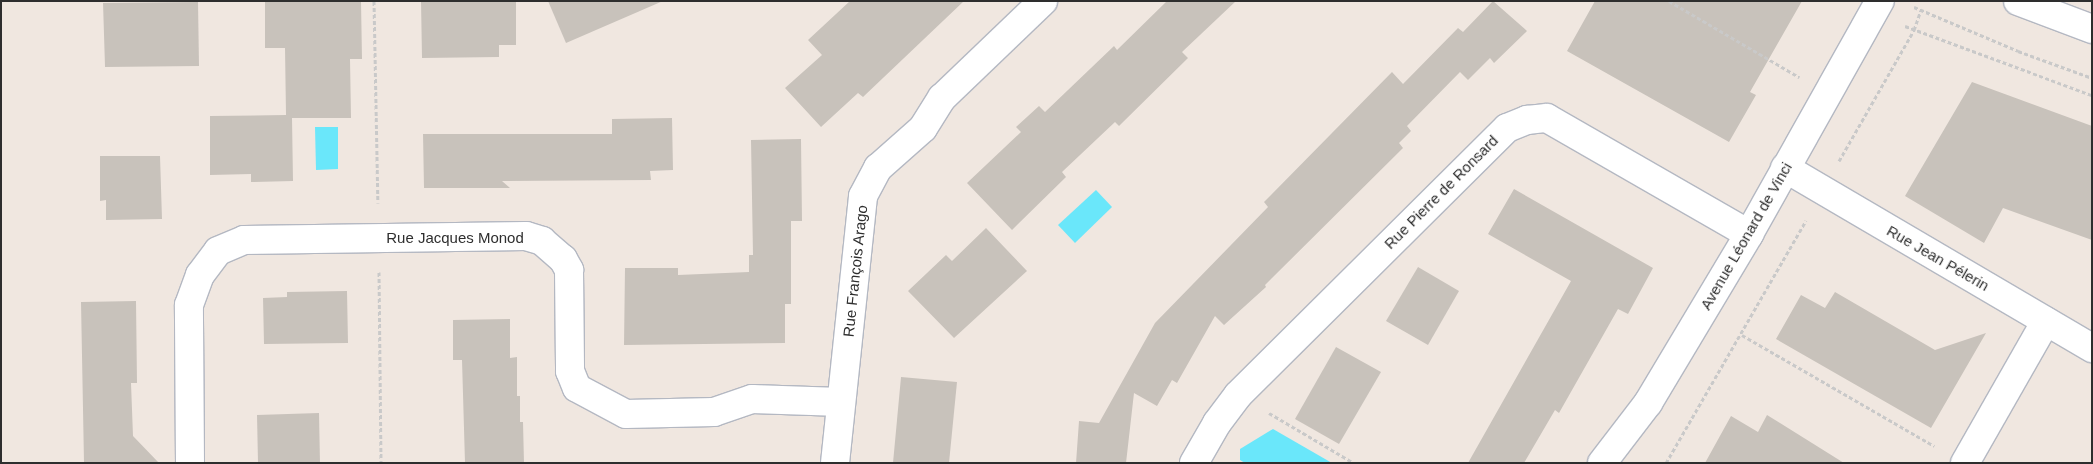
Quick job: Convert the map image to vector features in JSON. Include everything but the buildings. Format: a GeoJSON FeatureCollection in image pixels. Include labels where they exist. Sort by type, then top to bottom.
{"type":"FeatureCollection","features":[{"type":"Feature","properties":{"kind":"street","name":"Rue François Arago"},"geometry":{"type":"LineString","coordinates":[[836,463],[863,196],[878,168],[923,128],[942,98],[1043,1]]}},
{"type":"Feature","properties":{"kind":"street"},"geometry":{"type":"LineString","coordinates":[[2018,1],[2092,29]]}},
{"type":"Feature","properties":{"kind":"street","name":"Avenue Léonard de Vinci"},"geometry":{"type":"LineString","coordinates":[[1602,463],[1648,403],[1749,234],[1876,7]]}},
{"type":"Feature","properties":{"kind":"street","name":"Rue Pierre de Ronsard"},"geometry":{"type":"LineString","coordinates":[[1194,463],[1217,423],[1238,395],[1490,142],[1507,128],[1527,120],[1547,118],[1749,234]]}},
{"type":"Feature","properties":{"kind":"street","name":"Rue Jean Pélerin"},"geometry":{"type":"LineString","coordinates":[[1785,168],[2092,348]]}},
{"type":"Feature","properties":{"kind":"street","name":"Rue Jacques Monod"},"geometry":{"type":"LineString","coordinates":[[190,463],[189,306],[200,276],[218,252],[244,240],[526,236],[542,241],[562,259],[569,270],[570,371],[577,388],[626,414],[714,412],[752,400],[841,402]]}},
{"type":"Feature","properties":{"kind":"street"},"geometry":{"type":"LineString","coordinates":[[1965,463],[2046,321]]}},
{"type":"Feature","properties":{"kind":"path"},"geometry":{"type":"LineString","coordinates":[[1670,1],[1827,94]]}},
{"type":"Feature","properties":{"kind":"path"},"geometry":{"type":"LineString","coordinates":[[1907,4],[2018,51],[2092,78]]}},
{"type":"Feature","properties":{"kind":"path"},"geometry":{"type":"LineString","coordinates":[[1876,7],[1914,30],[2092,95]]}},
{"type":"Feature","properties":{"kind":"path"},"geometry":{"type":"LineString","coordinates":[[1666,463],[1742,335],[1914,30],[1921,10]]}},
{"type":"Feature","properties":{"kind":"path"},"geometry":{"type":"LineString","coordinates":[[1742,335],[1938,448]]}},
{"type":"Feature","properties":{"kind":"path"},"geometry":{"type":"LineString","coordinates":[[1238,395],[1354,463]]}},
{"type":"Feature","properties":{"kind":"water"},"geometry":{"type":"Polygon","coordinates":[[[315,127],[338,127],[338,169],[316,170],[315,127]]]}},
{"type":"Feature","properties":{"kind":"water"},"geometry":{"type":"Polygon","coordinates":[[[1096,190],[1112,207],[1075,243],[1058,225],[1096,190]]]}},
{"type":"Feature","properties":{"kind":"water"},"geometry":{"type":"Polygon","coordinates":[[[1273,429],[1332,463],[1245,463],[1240,460],[1240,449],[1273,429]]]}}]}
